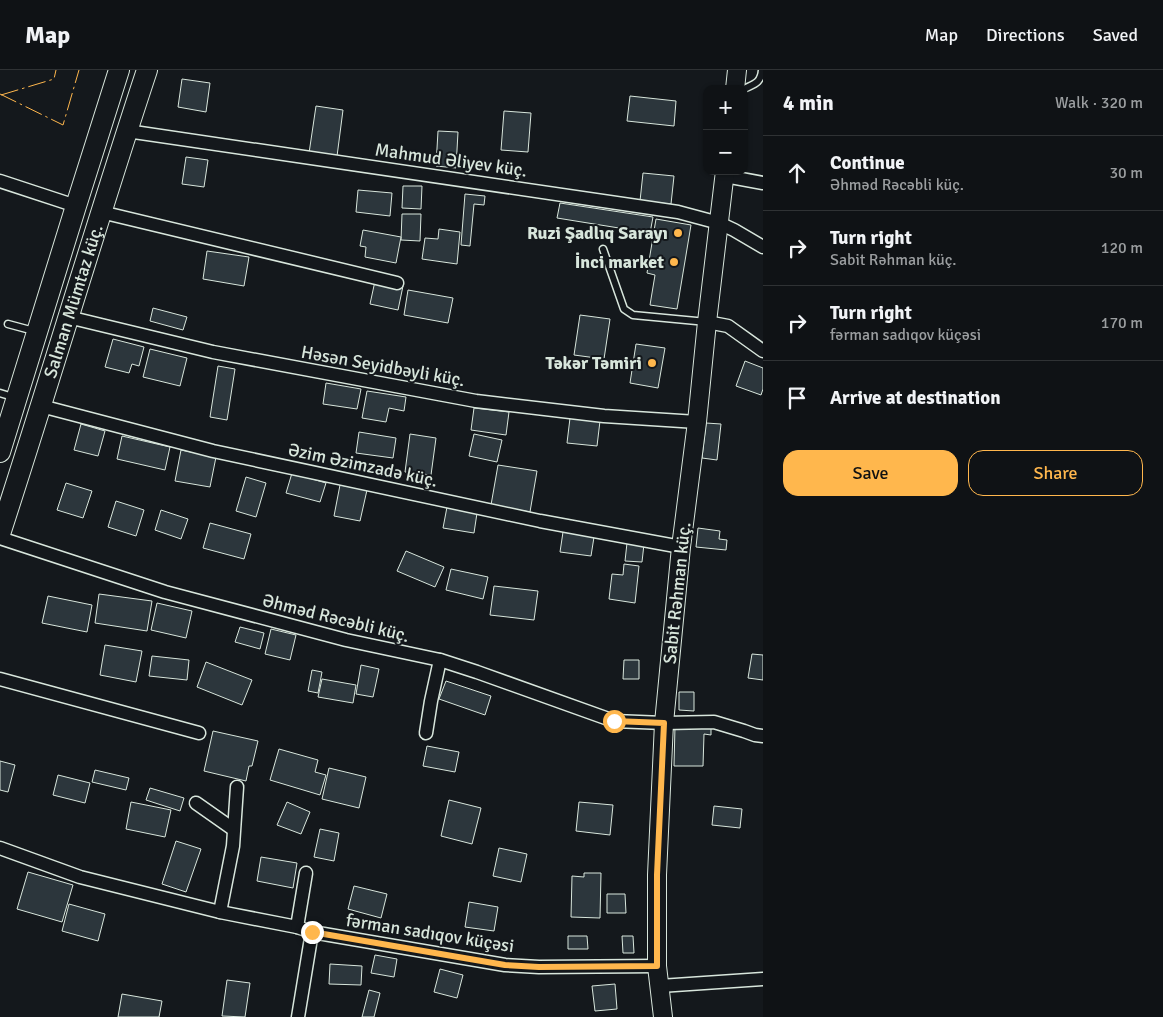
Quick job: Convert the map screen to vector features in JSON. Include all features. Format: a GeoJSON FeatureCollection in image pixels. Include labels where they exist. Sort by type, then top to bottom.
{"type":"FeatureCollection","features":[{"type":"Feature","properties":{"kind":"highway"},"geometry":{"type":"LineString","coordinates":[[2,442],[8,396],[38,332],[119,70]]}},
{"type":"Feature","properties":{"kind":"highway","name":"Salman Mümtaz küç."},"geometry":{"type":"LineString","coordinates":[[0,534],[147,70]]}},
{"type":"Feature","properties":{"kind":"highway"},"geometry":{"type":"LineString","coordinates":[[76,206],[101,212]]}},
{"type":"Feature","properties":{"kind":"main road"},"geometry":{"type":"LineString","coordinates":[[735,85],[737,70]]}},
{"type":"Feature","properties":{"kind":"main road","name":"Sabit Rəhman küç."},"geometry":{"type":"LineString","coordinates":[[663,1017],[657,966],[657,875],[664,723],[681,547],[725,175]]}},
{"type":"Feature","properties":{"kind":"street","name":"Mahmud Əliyev küç."},"geometry":{"type":"LineString","coordinates":[[127,131],[678,212],[719,223],[763,247]]}},
{"type":"Feature","properties":{"kind":"street"},"geometry":{"type":"LineString","coordinates":[[729,175],[763,183]]}},
{"type":"Feature","properties":{"kind":"street"},"geometry":{"type":"LineString","coordinates":[[0,181],[76,206]]}},
{"type":"Feature","properties":{"kind":"street"},"geometry":{"type":"LineString","coordinates":[[101,212],[397,282]]}},
{"type":"Feature","properties":{"kind":"street","name":"Həsən Seyidbəyli küç."},"geometry":{"type":"LineString","coordinates":[[68,317],[213,352],[476,401],[604,416],[697,422]]}},
{"type":"Feature","properties":{"kind":"street"},"geometry":{"type":"LineString","coordinates":[[707,322],[728,326],[763,351]]}},
{"type":"Feature","properties":{"kind":"street","name":"Əzim Əzimzadə küç."},"geometry":{"type":"LineString","coordinates":[[41,406],[213,451],[540,521],[681,547]]}},
{"type":"Feature","properties":{"kind":"street","name":"Əhməd Rəcəbli küç."},"geometry":{"type":"LineString","coordinates":[[0,538],[165,592],[346,640],[440,660],[614,721],[714,722],[763,736]]}},
{"type":"Feature","properties":{"kind":"street"},"geometry":{"type":"LineString","coordinates":[[426,733],[440,660]]}},
{"type":"Feature","properties":{"kind":"street"},"geometry":{"type":"LineString","coordinates":[[0,679],[199,733]]}},
{"type":"Feature","properties":{"kind":"street"},"geometry":{"type":"LineString","coordinates":[[220,912],[233,846],[237,787]]}},
{"type":"Feature","properties":{"kind":"street"},"geometry":{"type":"LineString","coordinates":[[196,803],[233,829]]}},
{"type":"Feature","properties":{"kind":"street","name":"fərman sadıqov küçəsi"},"geometry":{"type":"LineString","coordinates":[[0,848],[80,877],[220,912],[297,927],[312,932],[505,965],[539,967],[657,966]]}},
{"type":"Feature","properties":{"kind":"street"},"geometry":{"type":"LineString","coordinates":[[297,927],[306,873]]}},
{"type":"Feature","properties":{"kind":"street"},"geometry":{"type":"LineString","coordinates":[[298,1017],[312,932]]}},
{"type":"Feature","properties":{"kind":"street"},"geometry":{"type":"LineString","coordinates":[[660,986],[763,979]]}},
{"type":"Feature","properties":{"kind":"lane"},"geometry":{"type":"LineString","coordinates":[[748,87],[758,82],[762,70]]}},
{"type":"Feature","properties":{"kind":"lane"},"geometry":{"type":"LineString","coordinates":[[603,249],[624,309],[632,315],[707,322]]}},
{"type":"Feature","properties":{"kind":"lane"},"geometry":{"type":"LineString","coordinates":[[8,324],[38,332]]}},
{"type":"Feature","properties":{"kind":"building"},"geometry":{"type":"Polygon","coordinates":[[[182,79],[210,83],[206,112],[178,107],[182,79]]]}},
{"type":"Feature","properties":{"kind":"building"},"geometry":{"type":"Polygon","coordinates":[[[630,96],[676,101],[674,126],[627,121],[630,96]]]}},
{"type":"Feature","properties":{"kind":"building"},"geometry":{"type":"Polygon","coordinates":[[[316,106],[343,110],[336,164],[308,160],[316,106]]]}},
{"type":"Feature","properties":{"kind":"building"},"geometry":{"type":"Polygon","coordinates":[[[504,111],[531,113],[528,152],[501,150],[504,111]]]}},
{"type":"Feature","properties":{"kind":"building"},"geometry":{"type":"Polygon","coordinates":[[[438,131],[458,132],[456,168],[436,166],[438,131]]]}},
{"type":"Feature","properties":{"kind":"building"},"geometry":{"type":"Polygon","coordinates":[[[186,157],[208,160],[204,187],[182,184],[186,157]]]}},
{"type":"Feature","properties":{"kind":"building"},"geometry":{"type":"Polygon","coordinates":[[[643,173],[674,176],[671,204],[640,201],[643,173]]]}},
{"type":"Feature","properties":{"kind":"building"},"geometry":{"type":"Polygon","coordinates":[[[403,186],[422,186],[421,209],[402,208],[403,186]]]}},
{"type":"Feature","properties":{"kind":"building"},"geometry":{"type":"Polygon","coordinates":[[[358,190],[392,193],[390,216],[356,212],[358,190]]]}},
{"type":"Feature","properties":{"kind":"building"},"geometry":{"type":"Polygon","coordinates":[[[465,194],[485,196],[484,205],[474,204],[470,246],[461,245],[465,194]]]}},
{"type":"Feature","properties":{"kind":"building"},"geometry":{"type":"Polygon","coordinates":[[[560,203],[653,217],[650,233],[557,218],[560,203]]]}},
{"type":"Feature","properties":{"kind":"building"},"geometry":{"type":"Polygon","coordinates":[[[402,214],[421,214],[420,241],[401,240],[402,214]]]}},
{"type":"Feature","properties":{"kind":"building"},"geometry":{"type":"Polygon","coordinates":[[[656,219],[691,225],[677,309],[650,305],[655,275],[647,273],[656,219]]]}},
{"type":"Feature","properties":{"kind":"building"},"geometry":{"type":"Polygon","coordinates":[[[439,229],[460,232],[457,264],[422,259],[425,238],[438,239],[439,229]]]}},
{"type":"Feature","properties":{"kind":"building"},"geometry":{"type":"Polygon","coordinates":[[[363,230],[401,237],[396,263],[365,257],[366,247],[360,246],[363,230]]]}},
{"type":"Feature","properties":{"kind":"building"},"geometry":{"type":"Polygon","coordinates":[[[207,251],[249,257],[244,286],[203,279],[207,251]]]}},
{"type":"Feature","properties":{"kind":"building"},"geometry":{"type":"Polygon","coordinates":[[[375,281],[403,286],[398,310],[370,304],[375,281]]]}},
{"type":"Feature","properties":{"kind":"building"},"geometry":{"type":"Polygon","coordinates":[[[408,290],[453,298],[448,323],[404,315],[408,290]]]}},
{"type":"Feature","properties":{"kind":"building"},"geometry":{"type":"Polygon","coordinates":[[[153,308],[187,317],[183,330],[150,321],[153,308]]]}},
{"type":"Feature","properties":{"kind":"building"},"geometry":{"type":"Polygon","coordinates":[[[580,315],[610,319],[604,359],[574,355],[580,315]]]}},
{"type":"Feature","properties":{"kind":"building"},"geometry":{"type":"Polygon","coordinates":[[[113,339],[144,347],[139,366],[132,364],[129,373],[105,367],[113,339]]]}},
{"type":"Feature","properties":{"kind":"building"},"geometry":{"type":"Polygon","coordinates":[[[636,344],[665,348],[658,388],[630,383],[636,344]]]}},
{"type":"Feature","properties":{"kind":"building"},"geometry":{"type":"Polygon","coordinates":[[[150,349],[187,358],[180,386],[143,377],[150,349]]]}},
{"type":"Feature","properties":{"kind":"building"},"geometry":{"type":"Polygon","coordinates":[[[745,361],[763,368],[763,389],[761,395],[736,386],[745,361]]]}},
{"type":"Feature","properties":{"kind":"building"},"geometry":{"type":"Polygon","coordinates":[[[218,366],[235,369],[227,420],[210,417],[218,366]]]}},
{"type":"Feature","properties":{"kind":"building"},"geometry":{"type":"Polygon","coordinates":[[[326,383],[361,389],[357,409],[323,404],[326,383]]]}},
{"type":"Feature","properties":{"kind":"building"},"geometry":{"type":"Polygon","coordinates":[[[367,391],[406,397],[404,411],[389,408],[386,422],[362,418],[367,391]]]}},
{"type":"Feature","properties":{"kind":"building"},"geometry":{"type":"Polygon","coordinates":[[[474,408],[509,412],[506,435],[471,430],[474,408]]]}},
{"type":"Feature","properties":{"kind":"building"},"geometry":{"type":"Polygon","coordinates":[[[570,418],[600,421],[597,446],[567,443],[570,418]]]}},
{"type":"Feature","properties":{"kind":"building"},"geometry":{"type":"Polygon","coordinates":[[[706,423],[721,424],[717,460],[702,458],[706,423]]]}},
{"type":"Feature","properties":{"kind":"building"},"geometry":{"type":"Polygon","coordinates":[[[81,424],[105,431],[98,456],[74,450],[81,424]]]}},
{"type":"Feature","properties":{"kind":"building"},"geometry":{"type":"Polygon","coordinates":[[[359,432],[396,438],[393,458],[356,453],[359,432]]]}},
{"type":"Feature","properties":{"kind":"building"},"geometry":{"type":"Polygon","coordinates":[[[410,434],[436,438],[431,475],[405,472],[410,434]]]}},
{"type":"Feature","properties":{"kind":"building"},"geometry":{"type":"Polygon","coordinates":[[[474,434],[502,440],[497,462],[469,456],[474,434]]]}},
{"type":"Feature","properties":{"kind":"building"},"geometry":{"type":"Polygon","coordinates":[[[122,436],[170,447],[165,470],[117,459],[122,436]]]}},
{"type":"Feature","properties":{"kind":"building"},"geometry":{"type":"Polygon","coordinates":[[[181,450],[216,457],[210,487],[175,481],[181,450]]]}},
{"type":"Feature","properties":{"kind":"building"},"geometry":{"type":"Polygon","coordinates":[[[498,465],[537,471],[530,512],[491,505],[498,465]]]}},
{"type":"Feature","properties":{"kind":"building"},"geometry":{"type":"Polygon","coordinates":[[[292,473],[326,483],[320,502],[286,493],[292,473]]]}},
{"type":"Feature","properties":{"kind":"building"},"geometry":{"type":"Polygon","coordinates":[[[246,477],[266,483],[256,517],[236,511],[246,477]]]}},
{"type":"Feature","properties":{"kind":"building"},"geometry":{"type":"Polygon","coordinates":[[[66,483],[92,491],[83,518],[57,510],[66,483]]]}},
{"type":"Feature","properties":{"kind":"building"},"geometry":{"type":"Polygon","coordinates":[[[340,485],[367,490],[360,521],[334,516],[340,485]]]}},
{"type":"Feature","properties":{"kind":"building"},"geometry":{"type":"Polygon","coordinates":[[[116,501],[144,510],[136,536],[108,527],[116,501]]]}},
{"type":"Feature","properties":{"kind":"building"},"geometry":{"type":"Polygon","coordinates":[[[447,507],[477,513],[474,533],[443,528],[447,507]]]}},
{"type":"Feature","properties":{"kind":"building"},"geometry":{"type":"Polygon","coordinates":[[[161,510],[188,519],[181,539],[155,530],[161,510]]]}},
{"type":"Feature","properties":{"kind":"building"},"geometry":{"type":"Polygon","coordinates":[[[210,523],[251,534],[244,559],[203,548],[210,523]]]}},
{"type":"Feature","properties":{"kind":"building"},"geometry":{"type":"Polygon","coordinates":[[[698,528],[720,531],[719,539],[727,540],[726,550],[696,547],[698,528]]]}},
{"type":"Feature","properties":{"kind":"building"},"geometry":{"type":"Polygon","coordinates":[[[563,532],[594,537],[591,556],[560,552],[563,532]]]}},
{"type":"Feature","properties":{"kind":"building"},"geometry":{"type":"Polygon","coordinates":[[[627,543],[644,544],[642,562],[625,561],[627,543]]]}},
{"type":"Feature","properties":{"kind":"building"},"geometry":{"type":"Polygon","coordinates":[[[406,551],[444,567],[435,587],[397,571],[406,551]]]}},
{"type":"Feature","properties":{"kind":"building"},"geometry":{"type":"Polygon","coordinates":[[[624,564],[639,566],[635,603],[609,599],[612,574],[623,575],[624,564]]]}},
{"type":"Feature","properties":{"kind":"building"},"geometry":{"type":"Polygon","coordinates":[[[451,569],[488,577],[483,599],[446,590],[451,569]]]}},
{"type":"Feature","properties":{"kind":"building"},"geometry":{"type":"Polygon","coordinates":[[[494,586],[538,591],[534,620],[490,615],[494,586]]]}},
{"type":"Feature","properties":{"kind":"building"},"geometry":{"type":"Polygon","coordinates":[[[99,594],[152,601],[147,631],[95,623],[99,594]]]}},
{"type":"Feature","properties":{"kind":"building"},"geometry":{"type":"Polygon","coordinates":[[[48,596],[92,605],[87,632],[42,623],[48,596]]]}},
{"type":"Feature","properties":{"kind":"building"},"geometry":{"type":"Polygon","coordinates":[[[157,603],[192,611],[186,638],[151,630],[157,603]]]}},
{"type":"Feature","properties":{"kind":"building"},"geometry":{"type":"Polygon","coordinates":[[[240,627],[264,633],[260,649],[235,642],[240,627]]]}},
{"type":"Feature","properties":{"kind":"building"},"geometry":{"type":"Polygon","coordinates":[[[271,629],[296,635],[290,660],[265,654],[271,629]]]}},
{"type":"Feature","properties":{"kind":"building"},"geometry":{"type":"Polygon","coordinates":[[[105,645],[142,651],[136,682],[100,675],[105,645]]]}},
{"type":"Feature","properties":{"kind":"building"},"geometry":{"type":"Polygon","coordinates":[[[752,654],[763,655],[763,680],[748,678],[752,654]]]}},
{"type":"Feature","properties":{"kind":"building"},"geometry":{"type":"Polygon","coordinates":[[[152,656],[189,660],[187,680],[149,676],[152,656]]]}},
{"type":"Feature","properties":{"kind":"building"},"geometry":{"type":"Polygon","coordinates":[[[624,660],[639,660],[639,679],[623,679],[624,660]]]}},
{"type":"Feature","properties":{"kind":"building"},"geometry":{"type":"Polygon","coordinates":[[[206,662],[252,680],[242,705],[197,687],[206,662]]]}},
{"type":"Feature","properties":{"kind":"building"},"geometry":{"type":"Polygon","coordinates":[[[361,665],[379,669],[373,697],[356,694],[361,665]]]}},
{"type":"Feature","properties":{"kind":"building"},"geometry":{"type":"Polygon","coordinates":[[[312,670],[322,672],[318,693],[308,691],[312,670]]]}},
{"type":"Feature","properties":{"kind":"building"},"geometry":{"type":"Polygon","coordinates":[[[322,679],[356,685],[353,703],[318,697],[322,679]]]}},
{"type":"Feature","properties":{"kind":"building"},"geometry":{"type":"Polygon","coordinates":[[[446,681],[491,696],[485,715],[439,699],[446,681]]]}},
{"type":"Feature","properties":{"kind":"building"},"geometry":{"type":"Polygon","coordinates":[[[679,692],[694,692],[694,711],[679,710],[679,692]]]}},
{"type":"Feature","properties":{"kind":"building"},"geometry":{"type":"Polygon","coordinates":[[[675,726],[711,726],[711,735],[704,734],[703,766],[674,766],[675,726]]]}},
{"type":"Feature","properties":{"kind":"building"},"geometry":{"type":"Polygon","coordinates":[[[213,731],[258,741],[246,781],[204,771],[213,731]]]}},
{"type":"Feature","properties":{"kind":"building"},"geometry":{"type":"Polygon","coordinates":[[[427,746],[459,752],[455,772],[423,766],[427,746]]]}},
{"type":"Feature","properties":{"kind":"building"},"geometry":{"type":"Polygon","coordinates":[[[279,749],[318,760],[315,772],[326,775],[320,795],[270,780],[279,749]]]}},
{"type":"Feature","properties":{"kind":"building"},"geometry":{"type":"Polygon","coordinates":[[[0,761],[15,765],[8,792],[0,790],[0,761]]]}},
{"type":"Feature","properties":{"kind":"building"},"geometry":{"type":"Polygon","coordinates":[[[329,768],[366,777],[359,808],[322,799],[329,768]]]}},
{"type":"Feature","properties":{"kind":"building"},"geometry":{"type":"Polygon","coordinates":[[[95,770],[129,778],[126,790],[92,782],[95,770]]]}},
{"type":"Feature","properties":{"kind":"building"},"geometry":{"type":"Polygon","coordinates":[[[58,775],[90,783],[85,803],[53,795],[58,775]]]}},
{"type":"Feature","properties":{"kind":"building"},"geometry":{"type":"Polygon","coordinates":[[[150,788],[184,798],[180,811],[146,800],[150,788]]]}},
{"type":"Feature","properties":{"kind":"building"},"geometry":{"type":"Polygon","coordinates":[[[449,800],[481,808],[472,844],[441,836],[449,800]]]}},
{"type":"Feature","properties":{"kind":"building"},"geometry":{"type":"Polygon","coordinates":[[[131,802],[171,810],[165,837],[126,829],[131,802]]]}},
{"type":"Feature","properties":{"kind":"building"},"geometry":{"type":"Polygon","coordinates":[[[287,802],[310,812],[301,834],[277,825],[287,802]]]}},
{"type":"Feature","properties":{"kind":"building"},"geometry":{"type":"Polygon","coordinates":[[[579,802],[613,805],[610,835],[576,831],[579,802]]]}},
{"type":"Feature","properties":{"kind":"building"},"geometry":{"type":"Polygon","coordinates":[[[714,806],[742,809],[740,828],[712,825],[714,806]]]}},
{"type":"Feature","properties":{"kind":"building"},"geometry":{"type":"Polygon","coordinates":[[[320,829],[339,833],[334,861],[314,857],[320,829]]]}},
{"type":"Feature","properties":{"kind":"building"},"geometry":{"type":"Polygon","coordinates":[[[176,841],[201,849],[186,892],[162,884],[176,841]]]}},
{"type":"Feature","properties":{"kind":"building"},"geometry":{"type":"Polygon","coordinates":[[[499,848],[527,854],[521,882],[493,876],[499,848]]]}},
{"type":"Feature","properties":{"kind":"building"},"geometry":{"type":"Polygon","coordinates":[[[261,857],[297,863],[293,888],[257,881],[261,857]]]}},
{"type":"Feature","properties":{"kind":"building"},"geometry":{"type":"Polygon","coordinates":[[[28,872],[73,885],[62,922],[17,909],[28,872]]]}},
{"type":"Feature","properties":{"kind":"building"},"geometry":{"type":"Polygon","coordinates":[[[584,873],[601,873],[600,918],[571,917],[572,876],[584,877],[584,873]]]}},
{"type":"Feature","properties":{"kind":"building"},"geometry":{"type":"Polygon","coordinates":[[[354,886],[387,894],[381,918],[348,909],[354,886]]]}},
{"type":"Feature","properties":{"kind":"building"},"geometry":{"type":"Polygon","coordinates":[[[607,894],[625,894],[626,913],[607,913],[607,894]]]}},
{"type":"Feature","properties":{"kind":"building"},"geometry":{"type":"Polygon","coordinates":[[[469,902],[498,907],[494,931],[465,927],[469,902]]]}},
{"type":"Feature","properties":{"kind":"building"},"geometry":{"type":"Polygon","coordinates":[[[69,904],[105,914],[98,941],[62,931],[69,904]]]}},
{"type":"Feature","properties":{"kind":"building"},"geometry":{"type":"Polygon","coordinates":[[[568,936],[587,936],[588,949],[568,949],[568,936]]]}},
{"type":"Feature","properties":{"kind":"building"},"geometry":{"type":"Polygon","coordinates":[[[622,936],[633,936],[634,953],[623,953],[622,936]]]}},
{"type":"Feature","properties":{"kind":"building"},"geometry":{"type":"Polygon","coordinates":[[[375,955],[397,959],[394,977],[371,973],[375,955]]]}},
{"type":"Feature","properties":{"kind":"building"},"geometry":{"type":"Polygon","coordinates":[[[330,964],[362,966],[361,985],[329,984],[330,964]]]}},
{"type":"Feature","properties":{"kind":"building"},"geometry":{"type":"Polygon","coordinates":[[[440,969],[463,975],[457,998],[434,992],[440,969]]]}},
{"type":"Feature","properties":{"kind":"building"},"geometry":{"type":"Polygon","coordinates":[[[227,980],[250,983],[245,1017],[222,1016],[227,980]]]}},
{"type":"Feature","properties":{"kind":"building"},"geometry":{"type":"Polygon","coordinates":[[[615,984],[617,1009],[595,1011],[592,986],[615,984]]]}},
{"type":"Feature","properties":{"kind":"building"},"geometry":{"type":"Polygon","coordinates":[[[369,990],[380,993],[374,1017],[362,1017],[369,990]]]}},
{"type":"Feature","properties":{"kind":"building"},"geometry":{"type":"Polygon","coordinates":[[[122,994],[162,1001],[159,1017],[118,1017],[122,994]]]}},
{"type":"Feature","properties":{"kind":"power"},"geometry":{"type":"LineString","coordinates":[[1,95],[54,79],[56,70]]}},
{"type":"Feature","properties":{"kind":"power"},"geometry":{"type":"LineString","coordinates":[[0,94],[63,125],[79,70]]}},
{"type":"Feature","properties":{"kind":"place","name":"Ruzi Şadlıq Sarayı"},"geometry":{"type":"Point","coordinates":[678,233]}},
{"type":"Feature","properties":{"kind":"place","name":"İnci market"},"geometry":{"type":"Point","coordinates":[674,262]}},
{"type":"Feature","properties":{"kind":"place","name":"Təkər Təmiri"},"geometry":{"type":"Point","coordinates":[652,363]}},
{"type":"Feature","properties":{"kind":"route"},"geometry":{"type":"LineString","coordinates":[[312,932],[505,965],[539,967],[657,966],[657,875],[664,723],[614,721]]}}]}
